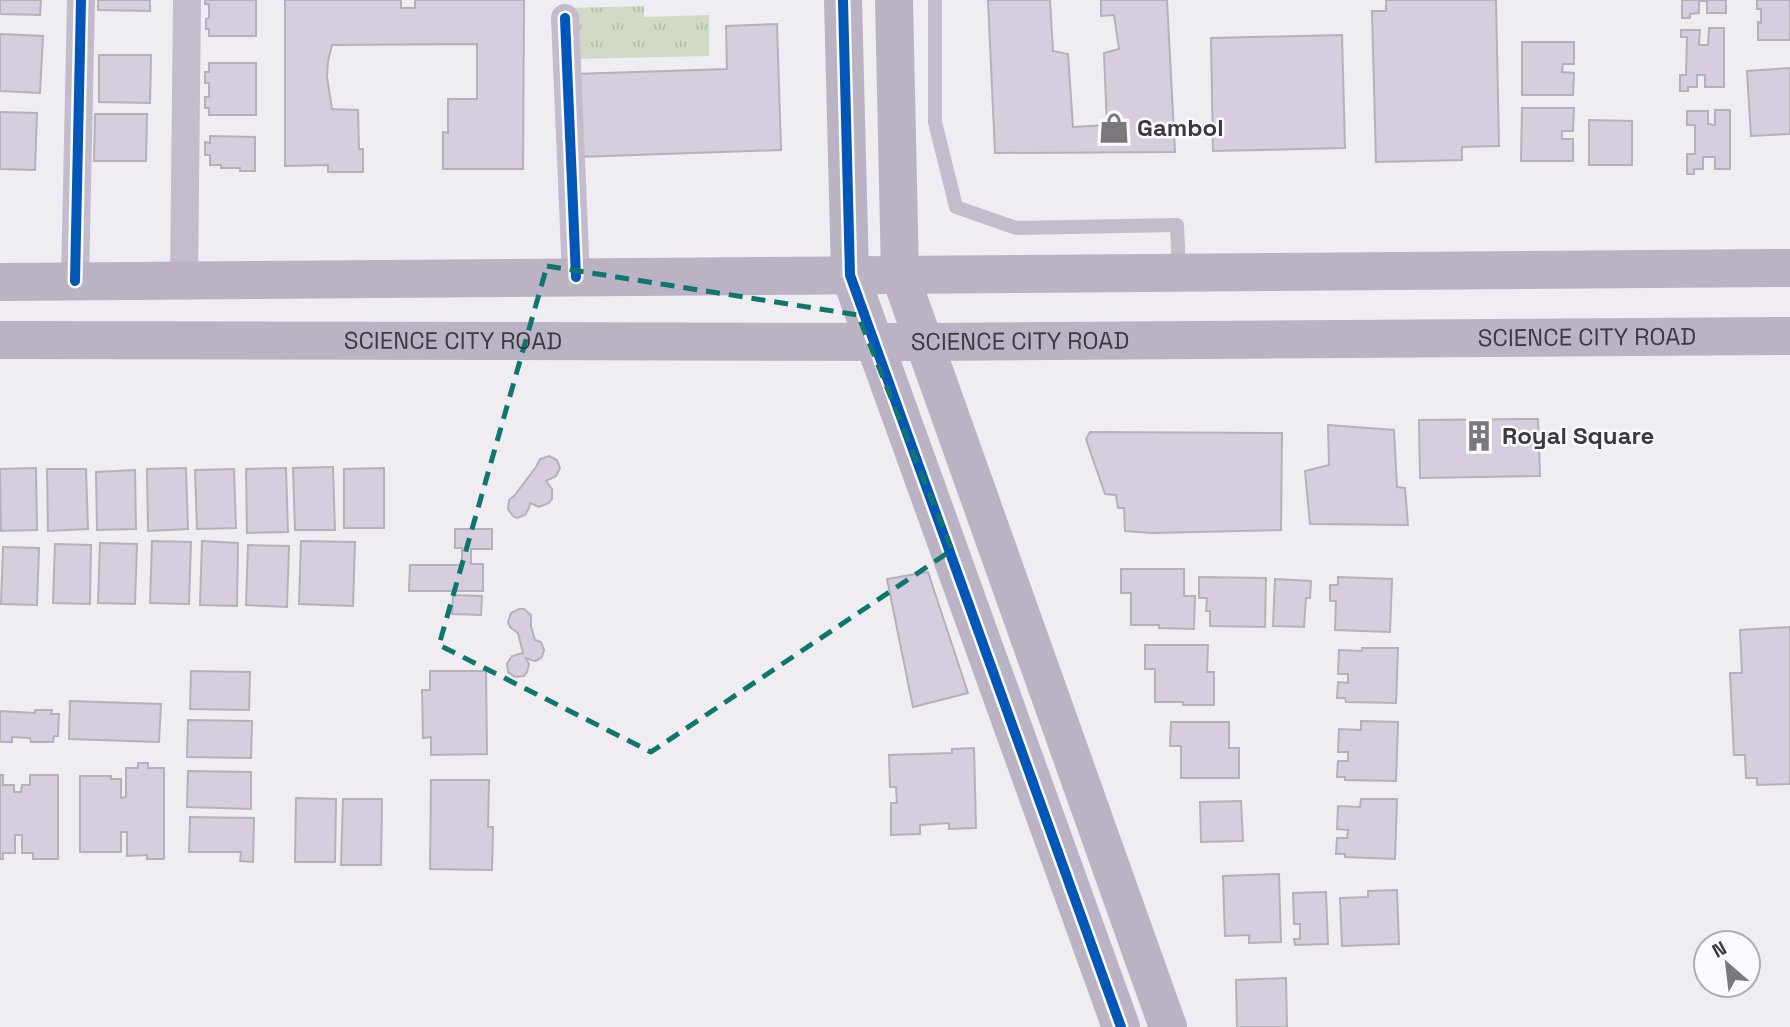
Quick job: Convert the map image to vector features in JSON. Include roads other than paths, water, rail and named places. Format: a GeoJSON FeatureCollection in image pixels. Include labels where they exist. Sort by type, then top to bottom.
{"type":"FeatureCollection","features":[{"type":"Feature","properties":{"kind":"main road"},"geometry":{"type":"LineString","coordinates":[[844,0],[850,275],[1121,1027]]}},
{"type":"Feature","properties":{"kind":"main road"},"geometry":{"type":"LineString","coordinates":[[894,0],[900,275],[1168,1027]]}},
{"type":"Feature","properties":{"kind":"main road"},"geometry":{"type":"LineString","coordinates":[[0,282],[1790,268]]}},
{"type":"Feature","properties":{"kind":"main road","name":"SCIENCE CITY ROAD"},"geometry":{"type":"LineString","coordinates":[[0,340],[925,342],[1790,336]]}},
{"type":"Feature","properties":{"kind":"street"},"geometry":{"type":"LineString","coordinates":[[75,281],[81,0]]}},
{"type":"Feature","properties":{"kind":"street"},"geometry":{"type":"LineString","coordinates":[[184,281],[187,0]]}},
{"type":"Feature","properties":{"kind":"street"},"geometry":{"type":"LineString","coordinates":[[565,18],[576,278]]}},
{"type":"Feature","properties":{"kind":"lane"},"geometry":{"type":"LineString","coordinates":[[935,0],[935,122],[956,207],[1016,228],[1177,225],[1180,273]]}},
{"type":"Feature","properties":{"kind":"place","name":"Gambol"},"geometry":{"type":"Point","coordinates":[1114,128]}},
{"type":"Feature","properties":{"kind":"place","name":"Royal Square"},"geometry":{"type":"Point","coordinates":[1479,436]}}]}
